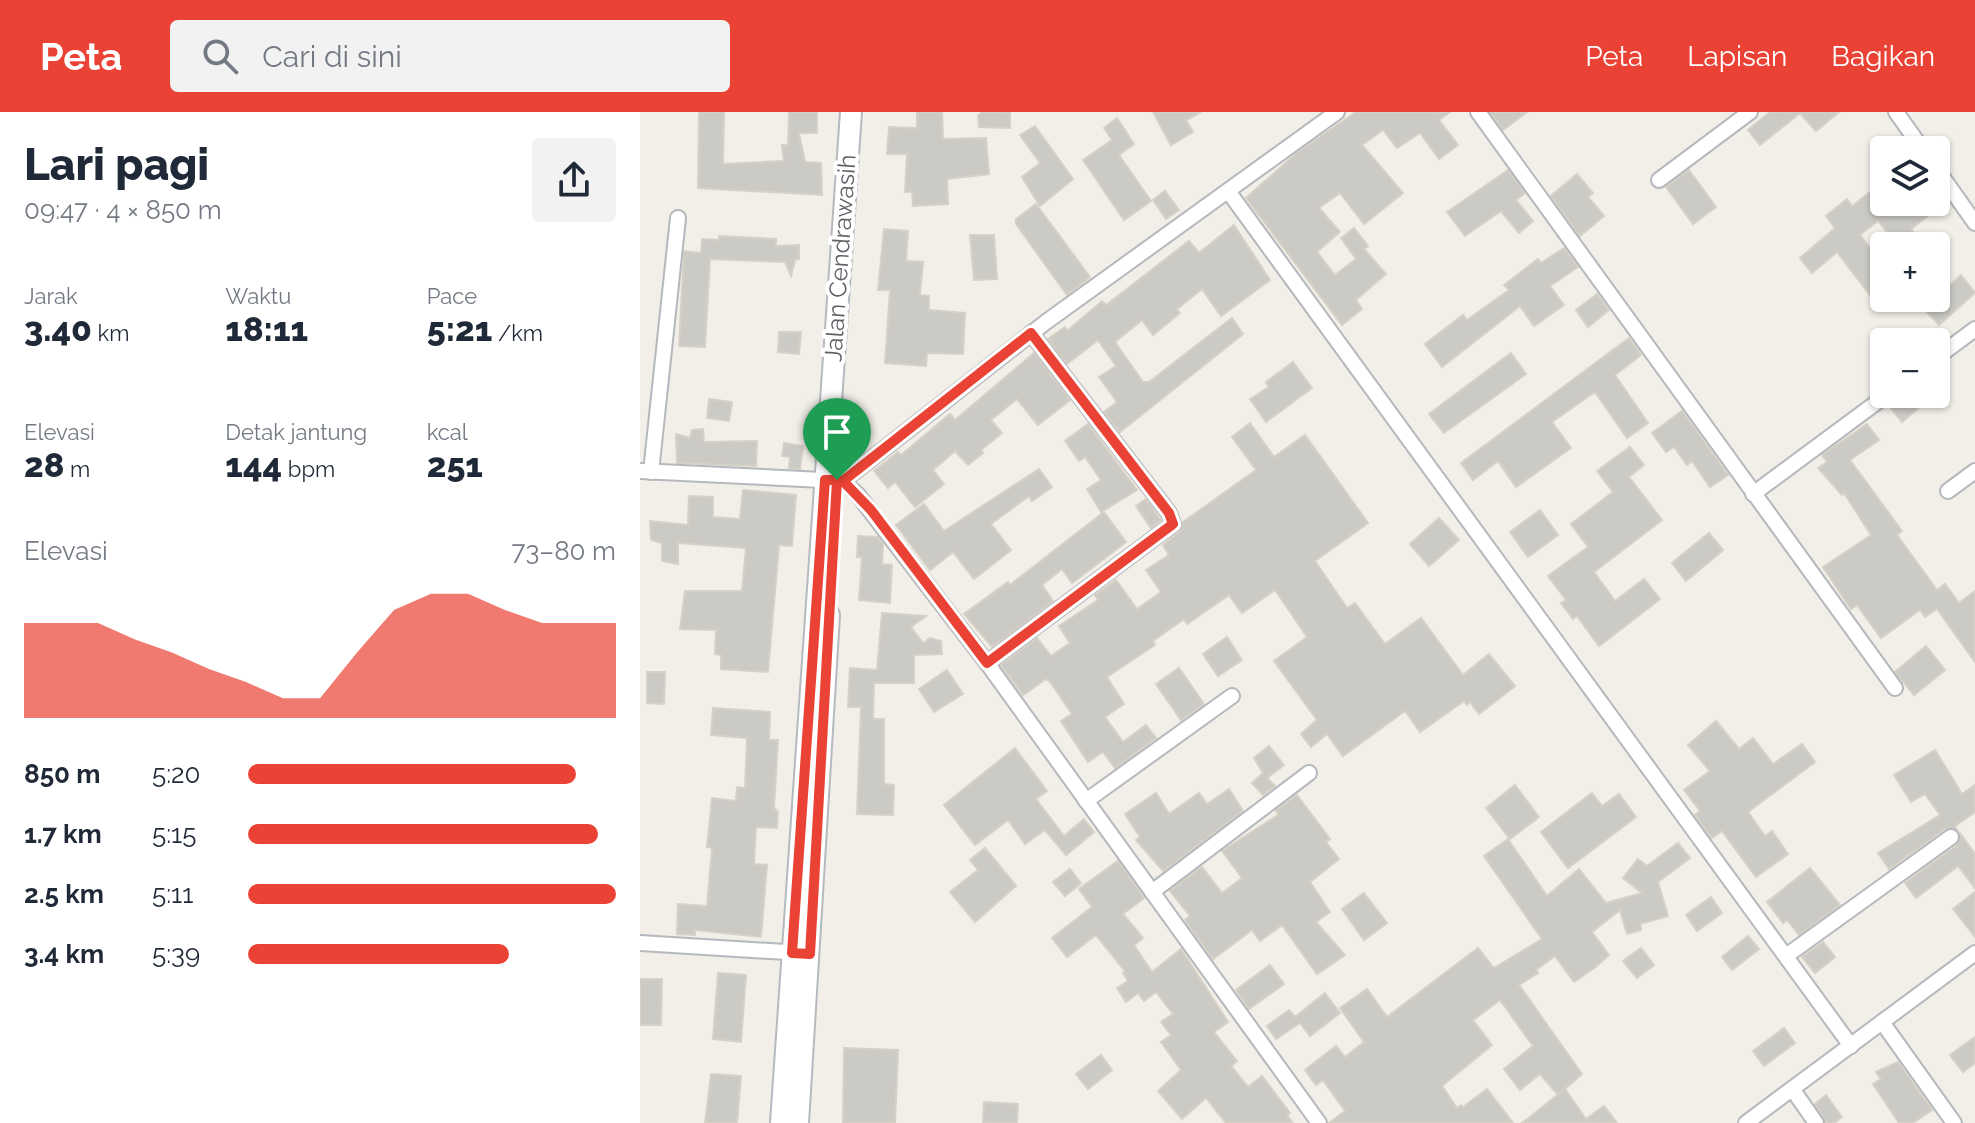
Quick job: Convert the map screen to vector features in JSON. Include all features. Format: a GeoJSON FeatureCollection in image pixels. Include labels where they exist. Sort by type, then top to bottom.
{"type":"FeatureCollection","features":[{"type":"Feature","properties":{"kind":"main road","name":"Jalan Cendrawasih"},"geometry":{"type":"LineString","coordinates":[[835,480],[851,112]]}},
{"type":"Feature","properties":{"kind":"main road","name":"Jalan Cendrawasih"},"geometry":{"type":"LineString","coordinates":[[781,1123],[801,953],[864,112]]}},
{"type":"Feature","properties":{"kind":"main road","name":"Jalan Cendrawasih"},"geometry":{"type":"LineString","coordinates":[[798,1123],[801,953]]}},
{"type":"Feature","properties":{"kind":"street"},"geometry":{"type":"LineString","coordinates":[[835,480],[1031,333],[1337,112]]}},
{"type":"Feature","properties":{"kind":"street"},"geometry":{"type":"LineString","coordinates":[[1478,112],[1895,688]]}},
{"type":"Feature","properties":{"kind":"street"},"geometry":{"type":"LineString","coordinates":[[1659,180],[1750,112]]}},
{"type":"Feature","properties":{"kind":"street"},"geometry":{"type":"LineString","coordinates":[[1896,112],[1913,136]]}},
{"type":"Feature","properties":{"kind":"street"},"geometry":{"type":"LineString","coordinates":[[1950,188],[1975,223]]}},
{"type":"Feature","properties":{"kind":"street"},"geometry":{"type":"LineString","coordinates":[[1228,191],[1851,1046]]}},
{"type":"Feature","properties":{"kind":"street"},"geometry":{"type":"LineString","coordinates":[[678,218],[646,472],[835,480],[871,510],[987,663],[1319,1123]]}},
{"type":"Feature","properties":{"kind":"street"},"geometry":{"type":"LineString","coordinates":[[1950,348],[1975,329]]}},
{"type":"Feature","properties":{"kind":"street"},"geometry":{"type":"LineString","coordinates":[[987,663],[1173,524],[1169,513],[1031,333]]}},
{"type":"Feature","properties":{"kind":"street"},"geometry":{"type":"LineString","coordinates":[[1753,494],[1870,407]]}},
{"type":"Feature","properties":{"kind":"street"},"geometry":{"type":"LineString","coordinates":[[1948,491],[1975,471]]}},
{"type":"Feature","properties":{"kind":"street"},"geometry":{"type":"LineString","coordinates":[[1086,801],[1232,696]]}},
{"type":"Feature","properties":{"kind":"street"},"geometry":{"type":"LineString","coordinates":[[1152,892],[1309,773]]}},
{"type":"Feature","properties":{"kind":"street"},"geometry":{"type":"LineString","coordinates":[[1786,956],[1951,837]]}},
{"type":"Feature","properties":{"kind":"street"},"geometry":{"type":"LineString","coordinates":[[640,943],[801,953]]}},
{"type":"Feature","properties":{"kind":"street"},"geometry":{"type":"LineString","coordinates":[[1746,1123],[1973,959]]}},
{"type":"Feature","properties":{"kind":"street"},"geometry":{"type":"LineString","coordinates":[[1882,1022],[1954,1123]]}},
{"type":"Feature","properties":{"kind":"street"},"geometry":{"type":"LineString","coordinates":[[1793,1090],[1816,1123]]}},
{"type":"Feature","properties":{"kind":"building"},"geometry":{"type":"Polygon","coordinates":[[[699,112],[724,112],[723,164],[784,161],[782,145],[788,145],[789,112],[817,112],[817,133],[799,133],[805,162],[821,163],[822,195],[698,188],[699,112]]]}},
{"type":"Feature","properties":{"kind":"building"},"geometry":{"type":"Polygon","coordinates":[[[917,112],[942,112],[943,139],[986,138],[989,174],[947,179],[948,204],[913,206],[912,192],[905,192],[907,154],[887,154],[889,127],[917,128],[917,112]]]}},
{"type":"Feature","properties":{"kind":"building"},"geometry":{"type":"Polygon","coordinates":[[[982,112],[1010,113],[1010,128],[979,127],[978,116],[982,112]]]}},
{"type":"Feature","properties":{"kind":"building"},"geometry":{"type":"Polygon","coordinates":[[[1153,112],[1201,112],[1186,120],[1193,132],[1171,145],[1153,112]]]}},
{"type":"Feature","properties":{"kind":"building"},"geometry":{"type":"Polygon","coordinates":[[[1356,112],[1450,112],[1439,120],[1458,145],[1439,159],[1420,133],[1397,148],[1383,130],[1362,145],[1403,193],[1364,224],[1340,193],[1319,208],[1340,232],[1317,252],[1335,275],[1356,259],[1341,238],[1354,228],[1368,246],[1364,249],[1386,274],[1356,300],[1362,309],[1342,325],[1246,198],[1298,152],[1356,112]]]}},
{"type":"Feature","properties":{"kind":"building"},"geometry":{"type":"Polygon","coordinates":[[[1490,112],[1527,112],[1503,130],[1490,112]]]}},
{"type":"Feature","properties":{"kind":"building"},"geometry":{"type":"Polygon","coordinates":[[[1770,112],[1839,112],[1816,131],[1800,113],[1760,145],[1748,130],[1770,112]]]}},
{"type":"Feature","properties":{"kind":"building"},"geometry":{"type":"Polygon","coordinates":[[[1117,118],[1134,144],[1119,155],[1151,201],[1124,220],[1083,160],[1112,140],[1104,128],[1117,118]]]}},
{"type":"Feature","properties":{"kind":"building"},"geometry":{"type":"Polygon","coordinates":[[[1035,126],[1073,179],[1040,206],[1022,177],[1040,163],[1020,135],[1035,126]]]}},
{"type":"Feature","properties":{"kind":"building"},"geometry":{"type":"Polygon","coordinates":[[[1508,170],[1525,193],[1516,200],[1533,221],[1519,233],[1501,211],[1465,236],[1447,212],[1508,170]]]}},
{"type":"Feature","properties":{"kind":"building"},"geometry":{"type":"Polygon","coordinates":[[[1689,170],[1716,207],[1693,224],[1666,187],[1689,170]]]}},
{"type":"Feature","properties":{"kind":"building"},"geometry":{"type":"Polygon","coordinates":[[[1577,174],[1593,193],[1588,197],[1604,216],[1580,236],[1551,196],[1577,174]]]}},
{"type":"Feature","properties":{"kind":"building"},"geometry":{"type":"Polygon","coordinates":[[[1165,191],[1179,210],[1166,219],[1153,200],[1165,191]]]}},
{"type":"Feature","properties":{"kind":"building"},"geometry":{"type":"Polygon","coordinates":[[[1870,192],[1870,216],[1928,216],[1911,229],[1913,232],[1887,232],[1878,221],[1860,235],[1870,249],[1870,295],[1837,252],[1812,273],[1800,258],[1835,228],[1826,216],[1847,199],[1852,206],[1870,192]]]}},
{"type":"Feature","properties":{"kind":"building"},"geometry":{"type":"Polygon","coordinates":[[[1036,204],[1090,277],[1067,295],[1016,224],[1016,219],[1036,204]]]}},
{"type":"Feature","properties":{"kind":"building"},"geometry":{"type":"Polygon","coordinates":[[[1234,225],[1270,280],[1221,316],[1202,289],[1177,309],[1180,313],[1153,335],[1142,320],[1115,342],[1143,382],[1149,382],[1232,318],[1243,334],[1120,432],[1104,412],[1117,402],[1099,377],[1116,366],[1098,340],[1067,364],[1048,339],[1065,327],[1067,331],[1102,301],[1106,305],[1189,241],[1199,253],[1234,225]]]}},
{"type":"Feature","properties":{"kind":"building"},"geometry":{"type":"Polygon","coordinates":[[[884,229],[908,231],[906,261],[923,262],[920,295],[929,296],[929,310],[965,313],[963,354],[927,353],[926,366],[885,363],[890,290],[878,290],[884,229]]]}},
{"type":"Feature","properties":{"kind":"building"},"geometry":{"type":"Polygon","coordinates":[[[970,235],[994,235],[997,279],[974,280],[970,235]]]}},
{"type":"Feature","properties":{"kind":"building"},"geometry":{"type":"Polygon","coordinates":[[[719,236],[776,239],[776,246],[799,245],[799,259],[795,260],[791,276],[785,262],[710,259],[705,347],[679,346],[684,251],[701,253],[702,239],[719,240],[719,236]]]}},
{"type":"Feature","properties":{"kind":"building"},"geometry":{"type":"Polygon","coordinates":[[[1564,248],[1578,267],[1550,286],[1564,305],[1534,326],[1520,306],[1442,367],[1425,344],[1463,315],[1467,320],[1509,290],[1504,285],[1538,259],[1541,263],[1564,248]]]}},
{"type":"Feature","properties":{"kind":"building"},"geometry":{"type":"Polygon","coordinates":[[[1961,275],[1975,293],[1939,325],[1927,312],[1950,312],[1950,285],[1961,275]]]}},
{"type":"Feature","properties":{"kind":"building"},"geometry":{"type":"Polygon","coordinates":[[[1597,294],[1609,310],[1588,327],[1576,310],[1597,294]]]}},
{"type":"Feature","properties":{"kind":"building"},"geometry":{"type":"Polygon","coordinates":[[[779,332],[801,332],[799,354],[778,352],[779,332]]]}},
{"type":"Feature","properties":{"kind":"building"},"geometry":{"type":"Polygon","coordinates":[[[1629,338],[1641,355],[1615,375],[1648,423],[1627,438],[1595,392],[1552,422],[1571,448],[1516,487],[1498,461],[1473,480],[1461,463],[1629,338]]]}},
{"type":"Feature","properties":{"kind":"building"},"geometry":{"type":"Polygon","coordinates":[[[1034,353],[1070,400],[1038,425],[1017,399],[991,420],[1002,433],[968,465],[955,451],[933,470],[944,484],[915,507],[895,482],[888,488],[874,471],[898,452],[901,455],[950,414],[955,420],[1034,353]]]}},
{"type":"Feature","properties":{"kind":"building"},"geometry":{"type":"Polygon","coordinates":[[[1511,353],[1526,374],[1444,433],[1429,414],[1511,353]]]}},
{"type":"Feature","properties":{"kind":"building"},"geometry":{"type":"Polygon","coordinates":[[[1293,362],[1312,388],[1266,422],[1250,399],[1269,387],[1266,382],[1293,362]]]}},
{"type":"Feature","properties":{"kind":"building"},"geometry":{"type":"Polygon","coordinates":[[[709,399],[732,402],[729,421],[707,418],[709,399]]]}},
{"type":"Feature","properties":{"kind":"building"},"geometry":{"type":"Polygon","coordinates":[[[1891,408],[1918,408],[1902,422],[1891,408]]]}},
{"type":"Feature","properties":{"kind":"building"},"geometry":{"type":"Polygon","coordinates":[[[1682,411],[1728,475],[1710,487],[1692,461],[1687,465],[1674,447],[1666,452],[1652,433],[1682,411]]]}},
{"type":"Feature","properties":{"kind":"building"},"geometry":{"type":"Polygon","coordinates":[[[1250,423],[1274,457],[1305,435],[1368,523],[1315,561],[1347,608],[1355,603],[1385,644],[1421,618],[1463,675],[1489,654],[1515,686],[1479,714],[1470,702],[1467,705],[1464,701],[1420,732],[1405,711],[1343,756],[1327,734],[1311,747],[1301,734],[1317,720],[1274,661],[1307,637],[1275,590],[1242,613],[1229,595],[1187,624],[1184,619],[1153,641],[1155,645],[1107,677],[1124,704],[1105,717],[1123,742],[1146,725],[1156,738],[1115,768],[1103,752],[1088,762],[1061,721],[1072,714],[1051,683],[1046,679],[1023,695],[1001,665],[1037,638],[1051,656],[1070,643],[1059,626],[1098,600],[1095,595],[1116,580],[1137,609],[1161,592],[1146,570],[1169,555],[1163,545],[1180,531],[1183,522],[1256,470],[1232,437],[1250,423]]]}},
{"type":"Feature","properties":{"kind":"building"},"geometry":{"type":"Polygon","coordinates":[[[1088,424],[1137,490],[1101,512],[1087,489],[1101,480],[1085,457],[1079,461],[1065,441],[1088,424]]]}},
{"type":"Feature","properties":{"kind":"building"},"geometry":{"type":"Polygon","coordinates":[[[1867,424],[1879,440],[1850,460],[1902,531],[1897,535],[1937,590],[1945,584],[1959,603],[1975,591],[1975,662],[1937,609],[1925,617],[1920,610],[1881,638],[1857,605],[1851,609],[1823,567],[1871,535],[1844,493],[1842,495],[1818,468],[1827,462],[1822,455],[1867,424]]]}},
{"type":"Feature","properties":{"kind":"building"},"geometry":{"type":"Polygon","coordinates":[[[703,429],[704,442],[757,441],[756,466],[677,463],[676,434],[690,438],[692,430],[703,429]]]}},
{"type":"Feature","properties":{"kind":"building"},"geometry":{"type":"Polygon","coordinates":[[[784,443],[803,446],[800,469],[789,468],[790,457],[782,456],[784,443]]]}},
{"type":"Feature","properties":{"kind":"building"},"geometry":{"type":"Polygon","coordinates":[[[1630,447],[1644,465],[1629,477],[1662,520],[1594,572],[1615,601],[1644,579],[1660,599],[1599,646],[1577,616],[1573,619],[1561,603],[1566,600],[1548,576],[1588,547],[1571,524],[1613,492],[1597,471],[1630,447]]]}},
{"type":"Feature","properties":{"kind":"building"},"geometry":{"type":"Polygon","coordinates":[[[1039,469],[1052,487],[1032,501],[1029,496],[991,524],[1011,550],[974,579],[953,552],[930,570],[896,525],[924,504],[944,531],[1039,469]]]}},
{"type":"Feature","properties":{"kind":"building"},"geometry":{"type":"Polygon","coordinates":[[[743,490],[796,495],[792,546],[779,545],[768,672],[721,669],[721,655],[715,654],[716,630],[680,629],[685,591],[742,591],[746,548],[678,543],[678,564],[662,561],[662,543],[651,540],[650,521],[688,525],[689,496],[713,497],[713,517],[740,519],[743,490]]]}},
{"type":"Feature","properties":{"kind":"building"},"geometry":{"type":"Polygon","coordinates":[[[1146,499],[1161,520],[1151,528],[1136,506],[1146,499]]]}},
{"type":"Feature","properties":{"kind":"building"},"geometry":{"type":"Polygon","coordinates":[[[1540,510],[1558,535],[1528,557],[1510,532],[1540,510]]]}},
{"type":"Feature","properties":{"kind":"building"},"geometry":{"type":"Polygon","coordinates":[[[1104,512],[1126,542],[1072,583],[1062,569],[1042,585],[1053,601],[992,647],[964,614],[1008,582],[1010,585],[1104,512]]]}},
{"type":"Feature","properties":{"kind":"building"},"geometry":{"type":"Polygon","coordinates":[[[1439,518],[1459,540],[1429,566],[1410,544],[1439,518]]]}},
{"type":"Feature","properties":{"kind":"building"},"geometry":{"type":"Polygon","coordinates":[[[1709,533],[1723,550],[1686,581],[1672,563],[1709,533]]]}},
{"type":"Feature","properties":{"kind":"building"},"geometry":{"type":"Polygon","coordinates":[[[858,536],[878,537],[883,544],[882,564],[892,565],[890,603],[859,600],[862,557],[857,557],[858,536]]]}},
{"type":"Feature","properties":{"kind":"building"},"geometry":{"type":"Polygon","coordinates":[[[882,613],[926,616],[911,627],[923,643],[930,638],[941,641],[942,654],[914,655],[914,683],[874,683],[873,719],[884,719],[884,784],[894,785],[893,815],[857,814],[861,707],[848,707],[850,668],[877,670],[882,613]]]}},
{"type":"Feature","properties":{"kind":"building"},"geometry":{"type":"Polygon","coordinates":[[[1227,637],[1242,660],[1218,676],[1203,654],[1227,637]]]}},
{"type":"Feature","properties":{"kind":"building"},"geometry":{"type":"Polygon","coordinates":[[[1926,646],[1945,670],[1914,695],[1895,672],[1926,646]]]}},
{"type":"Feature","properties":{"kind":"building"},"geometry":{"type":"Polygon","coordinates":[[[1179,668],[1204,704],[1181,720],[1156,684],[1179,668]]]}},
{"type":"Feature","properties":{"kind":"building"},"geometry":{"type":"Polygon","coordinates":[[[947,670],[963,694],[934,712],[919,689],[947,670]]]}},
{"type":"Feature","properties":{"kind":"building"},"geometry":{"type":"Polygon","coordinates":[[[647,672],[665,672],[664,704],[647,703],[647,672]]]}},
{"type":"Feature","properties":{"kind":"building"},"geometry":{"type":"Polygon","coordinates":[[[713,708],[770,712],[769,740],[778,740],[774,808],[778,812],[777,828],[756,827],[754,864],[767,865],[761,937],[695,930],[695,935],[677,934],[678,904],[707,906],[712,848],[707,847],[712,798],[736,801],[737,787],[745,788],[747,738],[711,735],[713,708]]]}},
{"type":"Feature","properties":{"kind":"building"},"geometry":{"type":"Polygon","coordinates":[[[1716,721],[1739,749],[1753,738],[1773,764],[1802,744],[1815,762],[1748,812],[1765,836],[1772,831],[1788,854],[1756,877],[1722,831],[1712,838],[1695,815],[1700,811],[1684,790],[1710,771],[1688,745],[1716,721]]]}},
{"type":"Feature","properties":{"kind":"building"},"geometry":{"type":"Polygon","coordinates":[[[1269,746],[1284,765],[1267,778],[1275,786],[1263,795],[1252,783],[1263,773],[1254,758],[1269,746]]]}},
{"type":"Feature","properties":{"kind":"building"},"geometry":{"type":"Polygon","coordinates":[[[1015,748],[1047,791],[1036,799],[1064,836],[1084,819],[1094,832],[1066,855],[1045,830],[1025,844],[1008,820],[975,845],[944,805],[1015,748]]]}},
{"type":"Feature","properties":{"kind":"building"},"geometry":{"type":"Polygon","coordinates":[[[1935,750],[1962,794],[1975,785],[1975,812],[1955,826],[1957,830],[1945,829],[1889,869],[1878,853],[1940,815],[1925,794],[1911,802],[1894,775],[1935,750]]]}},
{"type":"Feature","properties":{"kind":"building"},"geometry":{"type":"Polygon","coordinates":[[[1515,785],[1539,817],[1510,839],[1486,808],[1515,785]]]}},
{"type":"Feature","properties":{"kind":"building"},"geometry":{"type":"Polygon","coordinates":[[[1229,789],[1243,811],[1163,871],[1136,840],[1140,837],[1125,814],[1156,793],[1169,814],[1199,793],[1207,804],[1229,789]]]}},
{"type":"Feature","properties":{"kind":"building"},"geometry":{"type":"Polygon","coordinates":[[[1592,793],[1602,806],[1619,794],[1636,817],[1568,868],[1541,832],[1592,793]]]}},
{"type":"Feature","properties":{"kind":"building"},"geometry":{"type":"Polygon","coordinates":[[[1297,795],[1330,839],[1326,842],[1339,859],[1310,882],[1330,912],[1316,922],[1345,955],[1317,974],[1282,925],[1260,941],[1252,930],[1213,959],[1185,920],[1190,916],[1170,891],[1202,867],[1222,893],[1242,878],[1222,851],[1278,815],[1276,810],[1297,795]]]}},
{"type":"Feature","properties":{"kind":"building"},"geometry":{"type":"Polygon","coordinates":[[[1960,833],[1975,854],[1975,888],[1958,866],[1916,898],[1905,883],[1957,845],[1960,833]]]}},
{"type":"Feature","properties":{"kind":"building"},"geometry":{"type":"Polygon","coordinates":[[[1508,839],[1547,896],[1579,869],[1606,903],[1642,893],[1623,878],[1638,859],[1647,866],[1678,843],[1690,858],[1658,882],[1668,916],[1640,924],[1641,930],[1627,934],[1620,910],[1592,932],[1609,955],[1593,969],[1574,982],[1555,956],[1536,970],[1538,973],[1519,985],[1582,1074],[1558,1095],[1540,1074],[1520,1090],[1504,1069],[1533,1046],[1500,1000],[1473,1020],[1492,1045],[1442,1086],[1457,1108],[1487,1089],[1513,1123],[1329,1123],[1345,1111],[1323,1080],[1316,1085],[1305,1070],[1336,1046],[1345,1057],[1364,1042],[1340,1008],[1367,989],[1387,1017],[1478,948],[1494,968],[1542,939],[1484,856],[1508,839]]]}},
{"type":"Feature","properties":{"kind":"building"},"geometry":{"type":"Polygon","coordinates":[[[985,848],[1016,886],[975,922],[950,892],[978,870],[970,860],[985,848]]]}},
{"type":"Feature","properties":{"kind":"building"},"geometry":{"type":"Polygon","coordinates":[[[1118,861],[1144,898],[1123,914],[1143,938],[1134,945],[1152,972],[1181,949],[1228,1022],[1214,1032],[1237,1061],[1231,1066],[1248,1087],[1262,1076],[1290,1113],[1287,1115],[1293,1123],[1226,1123],[1206,1098],[1182,1119],[1158,1091],[1181,1070],[1161,1042],[1171,1035],[1161,1022],[1173,1014],[1156,992],[1144,1001],[1138,993],[1126,1002],[1117,988],[1128,981],[1123,973],[1125,971],[1096,935],[1067,957],[1052,938],[1092,907],[1079,889],[1118,861]]]}},
{"type":"Feature","properties":{"kind":"building"},"geometry":{"type":"Polygon","coordinates":[[[1810,868],[1840,905],[1799,935],[1787,920],[1783,923],[1767,902],[1810,868]]]}},
{"type":"Feature","properties":{"kind":"building"},"geometry":{"type":"Polygon","coordinates":[[[1070,869],[1081,883],[1065,896],[1053,882],[1070,869]]]}},
{"type":"Feature","properties":{"kind":"building"},"geometry":{"type":"Polygon","coordinates":[[[1975,892],[1975,937],[1953,909],[1975,892]]]}},
{"type":"Feature","properties":{"kind":"building"},"geometry":{"type":"Polygon","coordinates":[[[1364,893],[1387,923],[1364,940],[1342,909],[1364,893]]]}},
{"type":"Feature","properties":{"kind":"building"},"geometry":{"type":"Polygon","coordinates":[[[1711,897],[1722,913],[1697,931],[1686,915],[1711,897]]]}},
{"type":"Feature","properties":{"kind":"building"},"geometry":{"type":"Polygon","coordinates":[[[1748,936],[1759,949],[1732,970],[1722,957],[1748,936]]]}},
{"type":"Feature","properties":{"kind":"building"},"geometry":{"type":"Polygon","coordinates":[[[1823,942],[1835,957],[1815,973],[1802,957],[1823,942]]]}},
{"type":"Feature","properties":{"kind":"building"},"geometry":{"type":"Polygon","coordinates":[[[1641,948],[1654,965],[1637,978],[1623,961],[1641,948]]]}},
{"type":"Feature","properties":{"kind":"building"},"geometry":{"type":"Polygon","coordinates":[[[1270,965],[1284,984],[1249,1009],[1236,990],[1270,965]]]}},
{"type":"Feature","properties":{"kind":"building"},"geometry":{"type":"Polygon","coordinates":[[[718,973],[746,975],[741,1042],[713,1039],[718,973]]]}},
{"type":"Feature","properties":{"kind":"building"},"geometry":{"type":"Polygon","coordinates":[[[640,979],[662,979],[661,1025],[640,1025],[640,979]]]}},
{"type":"Feature","properties":{"kind":"building"},"geometry":{"type":"Polygon","coordinates":[[[1325,993],[1340,1013],[1310,1036],[1300,1023],[1276,1039],[1267,1026],[1289,1010],[1295,1017],[1325,993]]]}},
{"type":"Feature","properties":{"kind":"building"},"geometry":{"type":"Polygon","coordinates":[[[1784,1028],[1795,1043],[1764,1066],[1753,1051],[1784,1028]]]}},
{"type":"Feature","properties":{"kind":"building"},"geometry":{"type":"Polygon","coordinates":[[[1975,1037],[1975,1063],[1963,1072],[1950,1055],[1975,1037]]]}},
{"type":"Feature","properties":{"kind":"building"},"geometry":{"type":"Polygon","coordinates":[[[844,1048],[898,1050],[895,1123],[843,1123],[844,1048]]]}},
{"type":"Feature","properties":{"kind":"building"},"geometry":{"type":"Polygon","coordinates":[[[1101,1055],[1112,1070],[1088,1089],[1076,1074],[1101,1055]]]}},
{"type":"Feature","properties":{"kind":"building"},"geometry":{"type":"Polygon","coordinates":[[[1898,1062],[1932,1110],[1913,1123],[1899,1123],[1873,1084],[1881,1079],[1876,1072],[1898,1062]]]}},
{"type":"Feature","properties":{"kind":"building"},"geometry":{"type":"Polygon","coordinates":[[[711,1074],[741,1076],[737,1123],[705,1123],[711,1074]]]}},
{"type":"Feature","properties":{"kind":"building"},"geometry":{"type":"Polygon","coordinates":[[[1565,1089],[1586,1119],[1604,1106],[1617,1123],[1522,1123],[1565,1089]]]}},
{"type":"Feature","properties":{"kind":"building"},"geometry":{"type":"Polygon","coordinates":[[[1826,1095],[1842,1117],[1834,1123],[1826,1123],[1815,1104],[1826,1095]]]}},
{"type":"Feature","properties":{"kind":"building"},"geometry":{"type":"Polygon","coordinates":[[[984,1102],[1018,1104],[1017,1123],[983,1123],[984,1102]]]}},
{"type":"Feature","properties":{"kind":"route"},"geometry":{"type":"LineString","coordinates":[[837,480],[825,480],[792,953],[810,954],[837,480],[843,481],[871,510],[987,663],[1173,524],[1169,513],[1031,333],[843,481],[837,480]]}}]}
